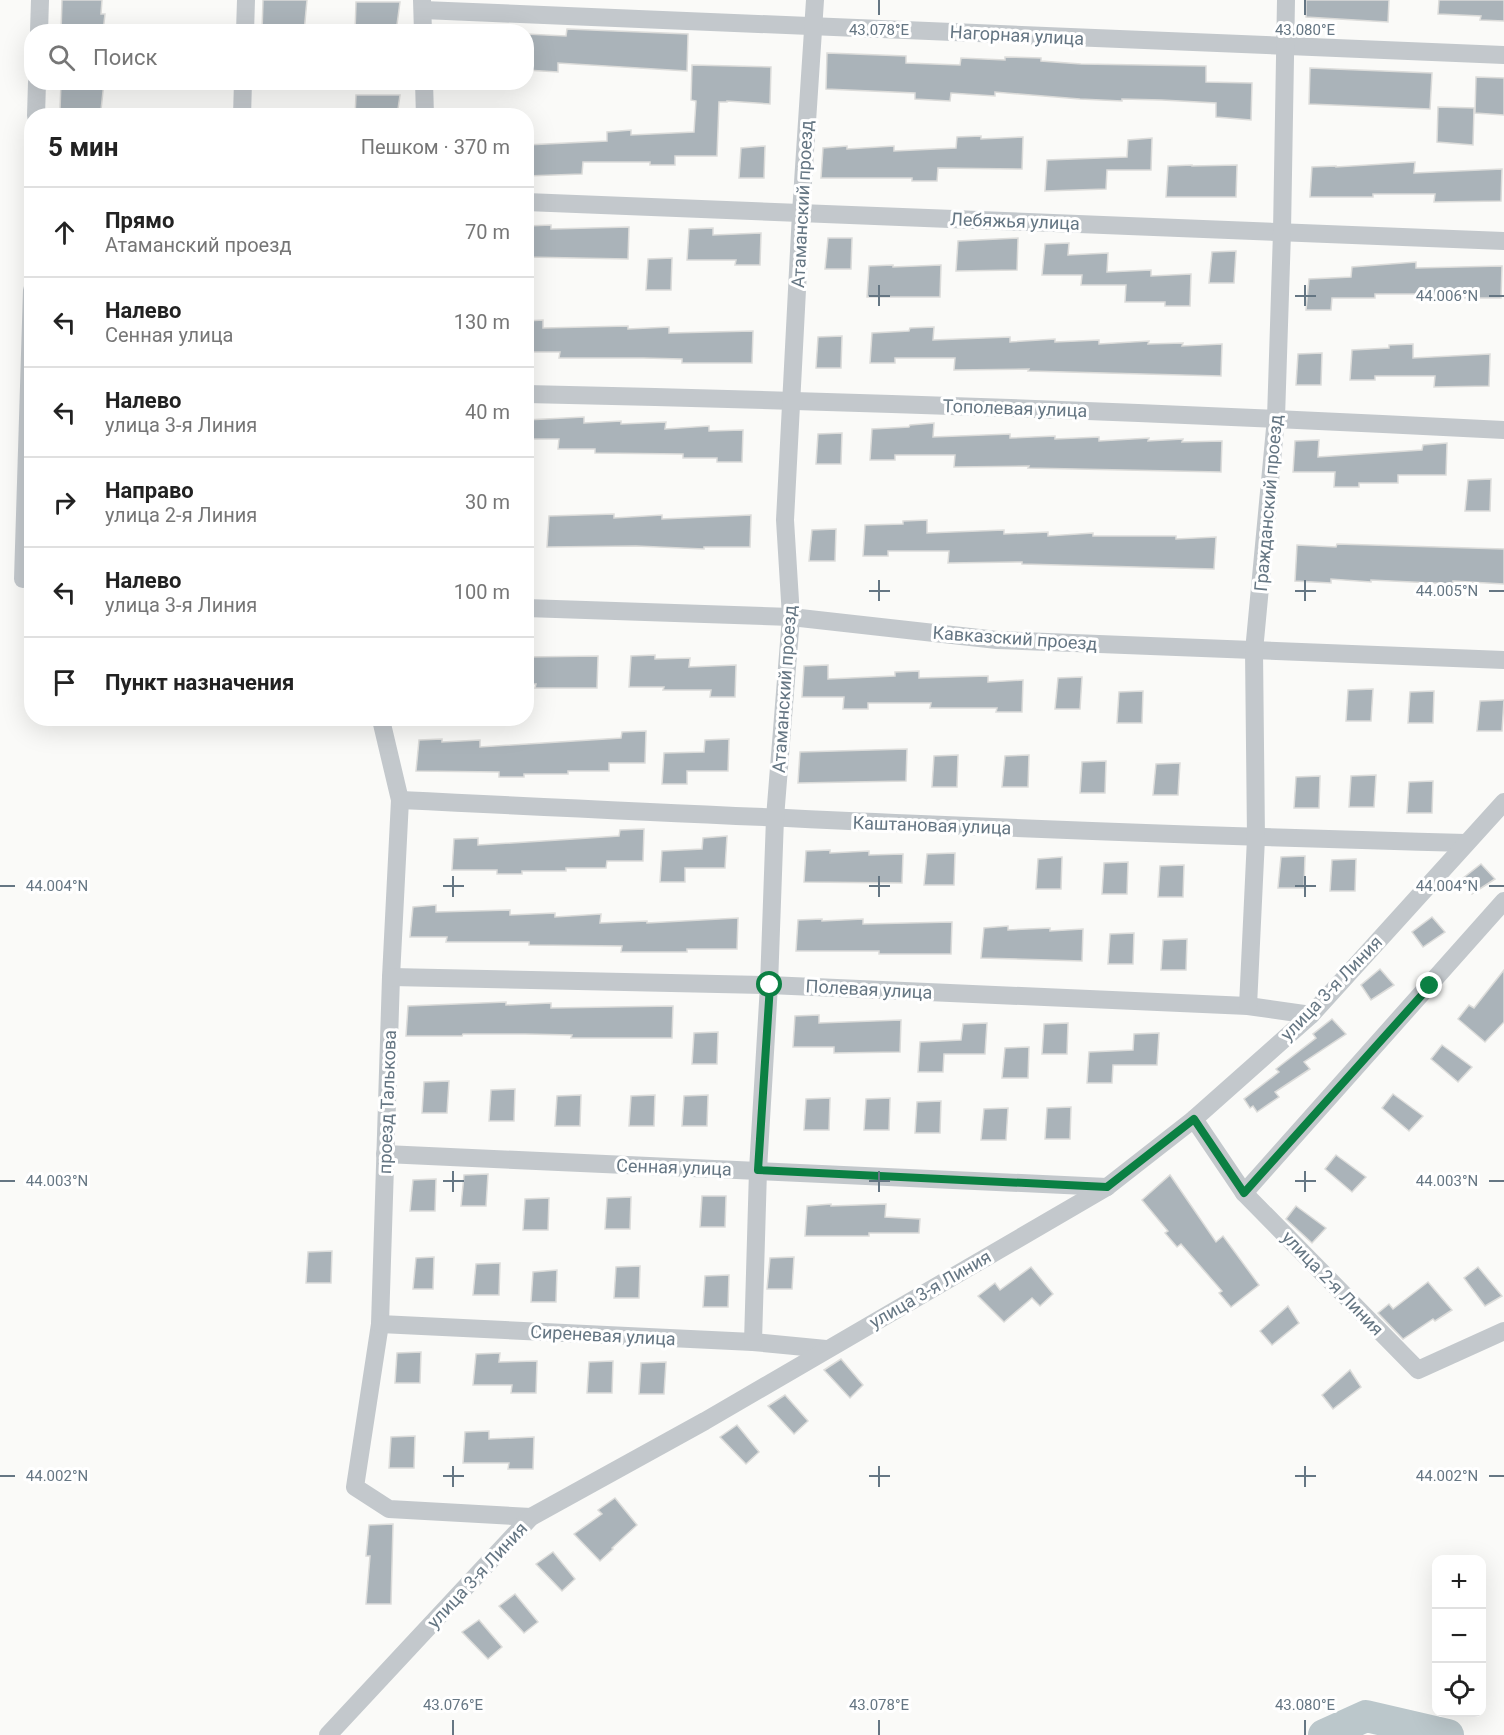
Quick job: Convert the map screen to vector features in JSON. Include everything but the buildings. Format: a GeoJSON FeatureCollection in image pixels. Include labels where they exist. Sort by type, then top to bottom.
{"type":"FeatureCollection","features":[{"type":"Feature","properties":{"kind":"street"},"geometry":{"type":"LineString","coordinates":[[39,24],[40,0]]}},
{"type":"Feature","properties":{"kind":"street"},"geometry":{"type":"LineString","coordinates":[[245,24],[246,0]]}},
{"type":"Feature","properties":{"kind":"street","name":"Атаманский проезд"},"geometry":{"type":"LineString","coordinates":[[753,1342],[758,1170],[770,985],[775,818],[791,617],[785,520],[815,0]]}},
{"type":"Feature","properties":{"kind":"street","name":"Гражданский проезд"},"geometry":{"type":"LineString","coordinates":[[1248,1006],[1257,838],[1254,651],[1276,418],[1286,0]]}},
{"type":"Feature","properties":{"kind":"street"},"geometry":{"type":"LineString","coordinates":[[423,5],[423,24]]}},
{"type":"Feature","properties":{"kind":"street","name":"Нагорная улица"},"geometry":{"type":"LineString","coordinates":[[423,5],[813,26],[1504,55]]}},
{"type":"Feature","properties":{"kind":"street"},"geometry":{"type":"LineString","coordinates":[[36,108],[37,90]]}},
{"type":"Feature","properties":{"kind":"street"},"geometry":{"type":"LineString","coordinates":[[242,108],[243,90]]}},
{"type":"Feature","properties":{"kind":"street"},"geometry":{"type":"LineString","coordinates":[[424,90],[425,108]]}},
{"type":"Feature","properties":{"kind":"street","name":"Лебяжья улица"},"geometry":{"type":"LineString","coordinates":[[534,202],[1504,242]]}},
{"type":"Feature","properties":{"kind":"street","name":"Тополевая улица"},"geometry":{"type":"LineString","coordinates":[[534,394],[793,400],[1276,418],[1504,430]]}},
{"type":"Feature","properties":{"kind":"street"},"geometry":{"type":"LineString","coordinates":[[23,579],[24,547]]}},
{"type":"Feature","properties":{"kind":"street","name":"Кавказский проезд"},"geometry":{"type":"LineString","coordinates":[[534,608],[791,617],[997,640],[1504,660]]}},
{"type":"Feature","properties":{"kind":"street","name":"проезд Талькова"},"geometry":{"type":"LineString","coordinates":[[382,726],[400,800],[391,977],[380,1324],[356,1487],[389,1509],[531,1517]]}},
{"type":"Feature","properties":{"kind":"street","name":"Каштановая улица"},"geometry":{"type":"LineString","coordinates":[[400,800],[1257,838],[1466,843]]}},
{"type":"Feature","properties":{"kind":"street","name":"улица 3-я Линия"},"geometry":{"type":"LineString","coordinates":[[328,1735],[531,1517],[705,1421],[1107,1187],[1194,1119],[1311,1015],[1504,802]]}},
{"type":"Feature","properties":{"kind":"street"},"geometry":{"type":"LineString","coordinates":[[1244,1193],[1504,902]]}},
{"type":"Feature","properties":{"kind":"street","name":"Полевая улица"},"geometry":{"type":"LineString","coordinates":[[391,977],[770,985],[1248,1006],[1311,1015]]}},
{"type":"Feature","properties":{"kind":"street","name":"улица 2-я Линия"},"geometry":{"type":"LineString","coordinates":[[1194,1119],[1244,1193],[1418,1370],[1504,1331]]}},
{"type":"Feature","properties":{"kind":"street","name":"Сенная улица"},"geometry":{"type":"LineString","coordinates":[[385,1154],[1107,1187]]}},
{"type":"Feature","properties":{"kind":"street","name":"Сиреневая улица"},"geometry":{"type":"LineString","coordinates":[[380,1324],[753,1342],[826,1349]]}},
{"type":"Feature","properties":{"kind":"waterway"},"geometry":{"type":"LineString","coordinates":[[1324,1735],[1366,1716],[1448,1735]]}},
{"type":"Feature","properties":{"kind":"route"},"geometry":{"type":"LineString","coordinates":[[770,985],[758,1170],[1107,1187],[1194,1119],[1244,1193],[1430,986]]}}]}
